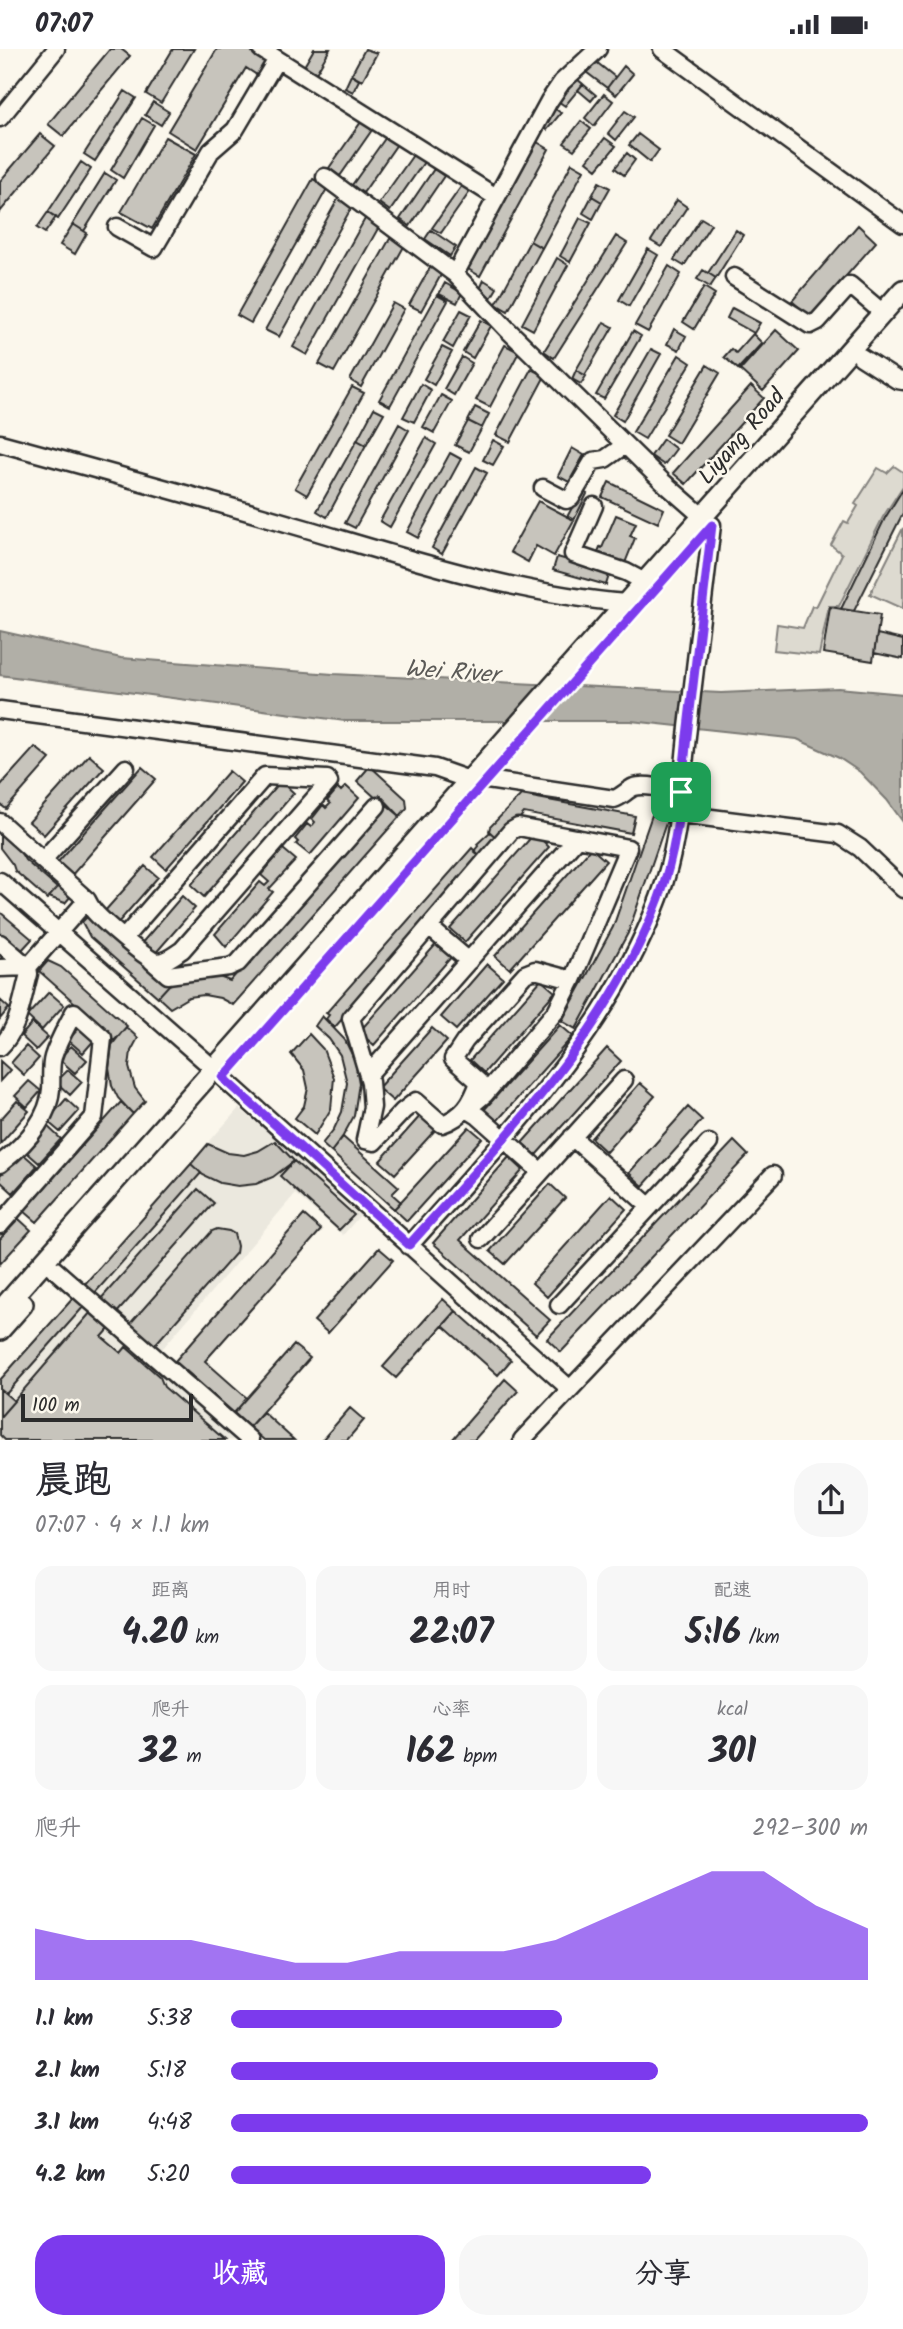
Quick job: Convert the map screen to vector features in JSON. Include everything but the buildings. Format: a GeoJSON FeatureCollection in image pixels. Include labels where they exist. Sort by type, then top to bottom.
{"type":"FeatureCollection","features":[{"type":"Feature","properties":{"kind":"main road","name":"Liyang Road"},"geometry":{"type":"LineString","coordinates":[[623,613],[645,582],[707,521],[903,290]]}},
{"type":"Feature","properties":{"kind":"main road","name":"Liyang Road"},"geometry":{"type":"LineString","coordinates":[[623,613],[903,309]]}},
{"type":"Feature","properties":{"kind":"main road"},"geometry":{"type":"LineString","coordinates":[[0,1311],[218,1074],[623,613]]}},
{"type":"Feature","properties":{"kind":"main road"},"geometry":{"type":"LineString","coordinates":[[0,1330],[218,1074]]}},
{"type":"Feature","properties":{"kind":"street"},"geometry":{"type":"LineString","coordinates":[[0,118],[57,49]]}},
{"type":"Feature","properties":{"kind":"street"},"geometry":{"type":"LineString","coordinates":[[261,49],[496,197]]}},
{"type":"Feature","properties":{"kind":"street"},"geometry":{"type":"LineString","coordinates":[[455,274],[549,101],[562,82],[598,49]]}},
{"type":"Feature","properties":{"kind":"street"},"geometry":{"type":"LineString","coordinates":[[662,49],[903,224]]}},
{"type":"Feature","properties":{"kind":"street"},"geometry":{"type":"LineString","coordinates":[[117,227],[154,248],[211,151],[235,130],[276,59]]}},
{"type":"Feature","properties":{"kind":"street"},"geometry":{"type":"LineString","coordinates":[[325,177],[455,274],[625,445],[707,521],[680,814],[659,898],[639,944],[591,1029],[504,1139],[409,1245]]}},
{"type":"Feature","properties":{"kind":"street"},"geometry":{"type":"LineString","coordinates":[[734,277],[810,325],[818,321],[850,285],[883,313]]}},
{"type":"Feature","properties":{"kind":"street"},"geometry":{"type":"LineString","coordinates":[[861,357],[897,380],[903,381]]}},
{"type":"Feature","properties":{"kind":"street"},"geometry":{"type":"LineString","coordinates":[[0,443],[220,503],[450,571],[580,599],[623,613]]}},
{"type":"Feature","properties":{"kind":"street"},"geometry":{"type":"LineString","coordinates":[[544,488],[566,500],[571,498],[593,461],[605,459],[625,445]]}},
{"type":"Feature","properties":{"kind":"street"},"geometry":{"type":"LineString","coordinates":[[594,506],[573,554],[626,572],[645,582]]}},
{"type":"Feature","properties":{"kind":"street"},"geometry":{"type":"LineString","coordinates":[[0,710],[435,768],[614,799],[631,788],[642,786],[681,792]]}},
{"type":"Feature","properties":{"kind":"street"},"geometry":{"type":"LineString","coordinates":[[43,860],[125,768]]}},
{"type":"Feature","properties":{"kind":"street"},"geometry":{"type":"LineString","coordinates":[[124,938],[265,776],[327,779],[329,782],[182,950],[169,959],[152,961]]}},
{"type":"Feature","properties":{"kind":"street"},"geometry":{"type":"LineString","coordinates":[[0,822],[88,900],[95,912],[168,975],[229,968],[238,963],[377,806]]}},
{"type":"Feature","properties":{"kind":"street"},"geometry":{"type":"LineString","coordinates":[[680,814],[838,834],[860,848],[903,889]]}},
{"type":"Feature","properties":{"kind":"street"},"geometry":{"type":"LineString","coordinates":[[518,827],[577,838],[628,848],[572,980],[545,1026],[485,1094],[453,1120],[442,1124],[416,1101],[374,1142],[365,1140],[372,1107],[368,1075],[351,1027],[351,1018],[511,831],[518,827]]}},
{"type":"Feature","properties":{"kind":"street"},"geometry":{"type":"LineString","coordinates":[[368,1075],[577,838]]}},
{"type":"Feature","properties":{"kind":"street"},"geometry":{"type":"LineString","coordinates":[[0,881],[570,1389]]}},
{"type":"Feature","properties":{"kind":"street"},"geometry":{"type":"LineString","coordinates":[[0,968],[28,967],[88,900]]}},
{"type":"Feature","properties":{"kind":"street"},"geometry":{"type":"LineString","coordinates":[[429,927],[469,961]]}},
{"type":"Feature","properties":{"kind":"street"},"geometry":{"type":"LineString","coordinates":[[0,943],[28,967],[29,974],[15,1025],[10,1037],[0,1047]]}},
{"type":"Feature","properties":{"kind":"street"},"geometry":{"type":"LineString","coordinates":[[467,1109],[479,1082],[453,1059],[465,1041],[525,974],[535,970],[572,980]]}},
{"type":"Feature","properties":{"kind":"street"},"geometry":{"type":"LineString","coordinates":[[0,1164],[24,1143],[38,1126],[51,1092],[52,1059],[74,1012],[103,1038],[94,1117],[0,1225]]}},
{"type":"Feature","properties":{"kind":"street"},"geometry":{"type":"LineString","coordinates":[[481,1239],[624,1080]]}},
{"type":"Feature","properties":{"kind":"street"},"geometry":{"type":"LineString","coordinates":[[467,1109],[478,1115],[541,1172]]}},
{"type":"Feature","properties":{"kind":"street"},"geometry":{"type":"LineString","coordinates":[[572,1137],[650,1207]]}},
{"type":"Feature","properties":{"kind":"street"},"geometry":{"type":"LineString","coordinates":[[559,1305],[709,1143]]}},
{"type":"Feature","properties":{"kind":"street"},"geometry":{"type":"LineString","coordinates":[[522,1440],[773,1175]]}},
{"type":"Feature","properties":{"kind":"street"},"geometry":{"type":"LineString","coordinates":[[54,1269],[250,1440]]}},
{"type":"Feature","properties":{"kind":"shaded area"},"geometry":{"type":"Polygon","coordinates":[[[894,466],[903,472],[903,486],[883,517],[839,606],[829,606],[819,655],[774,650],[777,624],[803,628],[812,606],[816,607],[842,554],[831,545],[844,521],[848,523],[858,506],[855,504],[878,468],[887,473],[894,466]]]}},
{"type":"Feature","properties":{"kind":"shaded area"},"geometry":{"type":"Polygon","coordinates":[[[903,528],[903,609],[870,594],[903,528]]]}},
{"type":"Feature","properties":{"kind":"shaded area"},"geometry":{"type":"Polygon","coordinates":[[[0,631],[121,658],[333,674],[721,693],[838,688],[903,694],[903,822],[887,800],[860,772],[839,758],[797,739],[631,721],[345,721],[0,675],[0,631]]]}},
{"type":"Feature","properties":{"kind":"shaded area"},"geometry":{"type":"Polygon","coordinates":[[[239,1108],[362,1213],[343,1235],[295,1194],[151,1362],[241,1440],[0,1440],[0,1379],[239,1108]]]}},
{"type":"Feature","properties":{"kind":"route"},"geometry":{"type":"LineString","coordinates":[[712,525],[681,792],[680,819],[659,898],[639,944],[591,1029],[522,1119],[409,1245],[223,1078],[712,525]]}},
{"type":"Feature","properties":{"kind":"water label","name":"Wei River"},"geometry":{"type":"Point","coordinates":[452,671]}}]}
